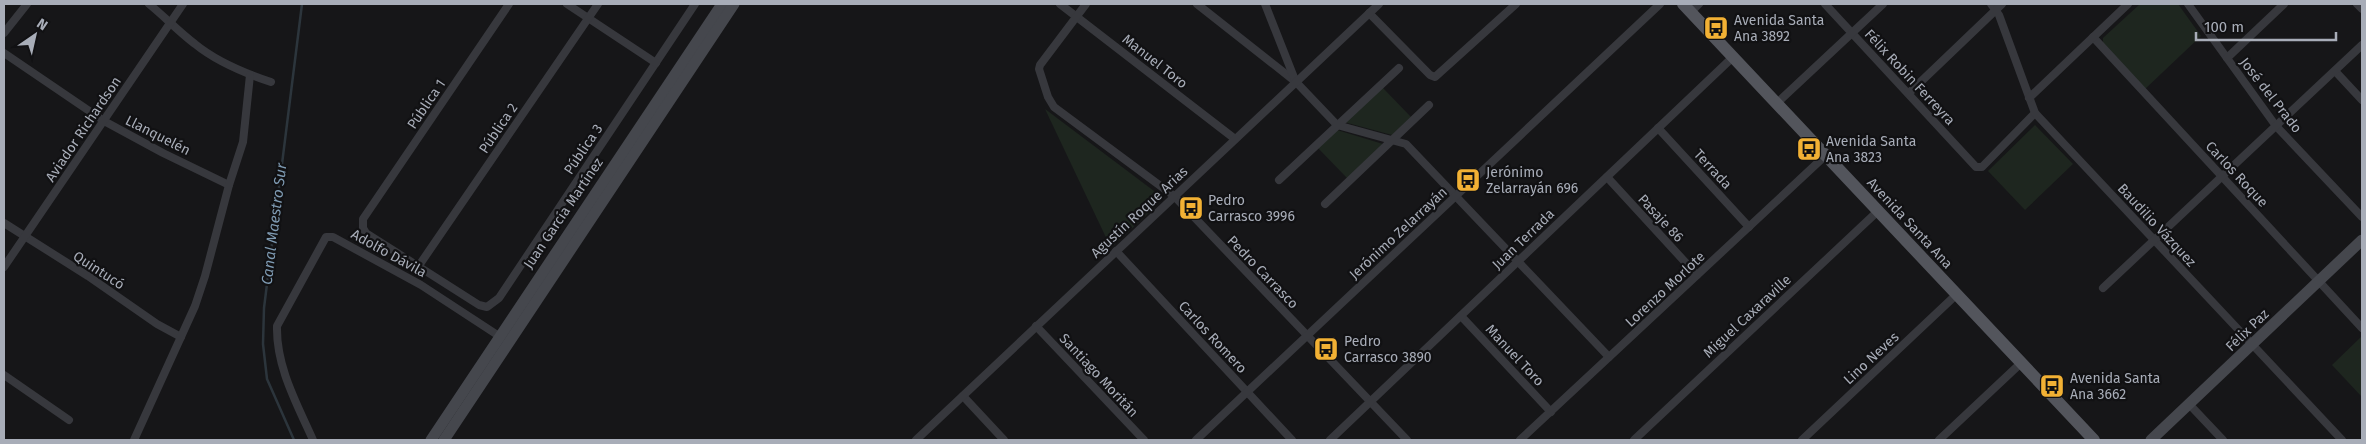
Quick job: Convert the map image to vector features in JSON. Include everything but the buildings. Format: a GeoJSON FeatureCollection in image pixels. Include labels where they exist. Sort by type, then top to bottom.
{"type":"FeatureCollection","features":[{"type":"Feature","properties":{"kind":"main road","name":"Juan García Martínez"},"geometry":{"type":"LineString","coordinates":[[431,440],[722,4]]}},
{"type":"Feature","properties":{"kind":"main road","name":"Juan García Martínez"},"geometry":{"type":"LineString","coordinates":[[444,440],[734,4]]}},
{"type":"Feature","properties":{"kind":"main road","name":"Avenida Santa Ana"},"geometry":{"type":"LineString","coordinates":[[1691,6],[1733,57],[2094,440]]}},
{"type":"Feature","properties":{"kind":"main road","name":"Félix Paz"},"geometry":{"type":"LineString","coordinates":[[2151,440],[2362,240]]}},
{"type":"Feature","properties":{"kind":"street"},"geometry":{"type":"LineString","coordinates":[[4,33],[27,4]]}},
{"type":"Feature","properties":{"kind":"street"},"geometry":{"type":"LineString","coordinates":[[149,4],[171,21],[196,46],[233,68],[271,82]]}},
{"type":"Feature","properties":{"kind":"street","name":"Aviador Richardson"},"geometry":{"type":"LineString","coordinates":[[4,267],[183,4]]}},
{"type":"Feature","properties":{"kind":"street","name":"Pública 1"},"geometry":{"type":"LineString","coordinates":[[418,266],[366,232],[363,228],[363,219],[509,4]]}},
{"type":"Feature","properties":{"kind":"street"},"geometry":{"type":"LineString","coordinates":[[567,4],[656,63]]}},
{"type":"Feature","properties":{"kind":"street","name":"Pública 2"},"geometry":{"type":"LineString","coordinates":[[418,266],[598,4]]}},
{"type":"Feature","properties":{"kind":"street","name":"Pública 3"},"geometry":{"type":"LineString","coordinates":[[418,266],[479,305],[490,307],[499,298],[695,4]]}},
{"type":"Feature","properties":{"kind":"street","name":"Manuel Toro"},"geometry":{"type":"LineString","coordinates":[[1060,4],[1235,139]]}},
{"type":"Feature","properties":{"kind":"street"},"geometry":{"type":"LineString","coordinates":[[1076,16],[1086,4]]}},
{"type":"Feature","properties":{"kind":"street"},"geometry":{"type":"LineString","coordinates":[[1197,4],[1296,82],[1337,125],[1406,144],[1609,358]]}},
{"type":"Feature","properties":{"kind":"street"},"geometry":{"type":"LineString","coordinates":[[1265,4],[1296,82]]}},
{"type":"Feature","properties":{"kind":"street"},"geometry":{"type":"LineString","coordinates":[[1369,13],[1430,76],[1435,77],[1516,4]]}},
{"type":"Feature","properties":{"kind":"street","name":"Jerónimo Zelarrayán"},"geometry":{"type":"LineString","coordinates":[[1196,440],[1660,4]]}},
{"type":"Feature","properties":{"kind":"street","name":"Félix Robin Ferreyra"},"geometry":{"type":"LineString","coordinates":[[1825,4],[1976,167],[1982,167],[2035,113]]}},
{"type":"Feature","properties":{"kind":"street"},"geometry":{"type":"LineString","coordinates":[[1777,103],[1883,4]]}},
{"type":"Feature","properties":{"kind":"street"},"geometry":{"type":"LineString","coordinates":[[2028,98],[2128,4]]}},
{"type":"Feature","properties":{"kind":"street","name":"José del Prado"},"geometry":{"type":"LineString","coordinates":[[2188,4],[2276,126],[2362,217]]}},
{"type":"Feature","properties":{"kind":"street"},"geometry":{"type":"LineString","coordinates":[[2227,58],[2284,4]]}},
{"type":"Feature","properties":{"kind":"street"},"geometry":{"type":"LineString","coordinates":[[2357,4],[2362,9]]}},
{"type":"Feature","properties":{"kind":"street","name":"Agustín Roque Arias"},"geometry":{"type":"LineString","coordinates":[[916,440],[1376,5]]}},
{"type":"Feature","properties":{"kind":"street"},"geometry":{"type":"LineString","coordinates":[[1909,93],[1996,6]]}},
{"type":"Feature","properties":{"kind":"street","name":"Baudilio Vázquez"},"geometry":{"type":"LineString","coordinates":[[1996,6],[2035,113],[2342,440]]}},
{"type":"Feature","properties":{"kind":"street","name":"Pedro Carrasco"},"geometry":{"type":"LineString","coordinates":[[1076,16],[1039,69],[1048,97],[1054,107],[1174,196],[1407,440]]}},
{"type":"Feature","properties":{"kind":"street","name":"Carlos Roque"},"geometry":{"type":"LineString","coordinates":[[2092,37],[2362,328]]}},
{"type":"Feature","properties":{"kind":"street"},"geometry":{"type":"LineString","coordinates":[[2103,288],[2362,45]]}},
{"type":"Feature","properties":{"kind":"street","name":"Llanquelén"},"geometry":{"type":"LineString","coordinates":[[4,52],[104,121],[163,153],[229,185]]}},
{"type":"Feature","properties":{"kind":"street","name":"Juan Terrada"},"geometry":{"type":"LineString","coordinates":[[1330,440],[1733,57]]}},
{"type":"Feature","properties":{"kind":"street"},"geometry":{"type":"LineString","coordinates":[[1279,180],[1399,68]]}},
{"type":"Feature","properties":{"kind":"street"},"geometry":{"type":"LineString","coordinates":[[2335,71],[2362,100]]}},
{"type":"Feature","properties":{"kind":"street"},"geometry":{"type":"LineString","coordinates":[[134,440],[182,337],[205,276],[245,129],[250,75]]}},
{"type":"Feature","properties":{"kind":"street"},"geometry":{"type":"LineString","coordinates":[[1325,204],[1429,105]]}},
{"type":"Feature","properties":{"kind":"street","name":"Terrada"},"geometry":{"type":"LineString","coordinates":[[1658,128],[1749,227]]}},
{"type":"Feature","properties":{"kind":"street","name":"Lorenzo Morlote"},"geometry":{"type":"LineString","coordinates":[[1520,440],[1826,155]]}},
{"type":"Feature","properties":{"kind":"street","name":"Pasaje 86"},"geometry":{"type":"LineString","coordinates":[[1607,177],[1697,275]]}},
{"type":"Feature","properties":{"kind":"street","name":"Miguel Caxaraville"},"geometry":{"type":"LineString","coordinates":[[1634,440],[1878,211]]}},
{"type":"Feature","properties":{"kind":"street","name":"Quintucó"},"geometry":{"type":"LineString","coordinates":[[4,222],[158,324],[182,337]]}},
{"type":"Feature","properties":{"kind":"street","name":"Adolfo Dávila"},"geometry":{"type":"LineString","coordinates":[[313,440],[283,371],[277,341],[277,326],[326,237],[333,237],[421,285],[499,336]]}},
{"type":"Feature","properties":{"kind":"street","name":"Carlos Romero"},"geometry":{"type":"LineString","coordinates":[[1116,251],[1292,440]]}},
{"type":"Feature","properties":{"kind":"street","name":"Lino Neves"},"geometry":{"type":"LineString","coordinates":[[1802,440],[1957,294]]}},
{"type":"Feature","properties":{"kind":"street","name":"Manuel Toro"},"geometry":{"type":"LineString","coordinates":[[1461,316],[1551,412]]}},
{"type":"Feature","properties":{"kind":"street","name":"Santiago Moritán"},"geometry":{"type":"LineString","coordinates":[[1036,326],[1144,440]]}},
{"type":"Feature","properties":{"kind":"street"},"geometry":{"type":"LineString","coordinates":[[1939,440],[2021,363]]}},
{"type":"Feature","properties":{"kind":"street"},"geometry":{"type":"LineString","coordinates":[[4,375],[70,420]]}},
{"type":"Feature","properties":{"kind":"street"},"geometry":{"type":"LineString","coordinates":[[962,396],[1004,440]]}},
{"type":"Feature","properties":{"kind":"street"},"geometry":{"type":"LineString","coordinates":[[2189,404],[2222,440]]}},
{"type":"Feature","properties":{"kind":"shaded area"},"geometry":{"type":"Polygon","coordinates":[[[2140,4],[2178,4],[2201,36],[2144,90],[2103,45],[2103,38],[2140,4]]]}},
{"type":"Feature","properties":{"kind":"shaded area"},"geometry":{"type":"Polygon","coordinates":[[[1382,87],[1411,117],[1392,135],[1344,122],[1382,87]]]}},
{"type":"Feature","properties":{"kind":"shaded area"},"geometry":{"type":"Polygon","coordinates":[[[1045,109],[1158,194],[1158,204],[1111,248],[1045,109]]]}},
{"type":"Feature","properties":{"kind":"shaded area"},"geometry":{"type":"Polygon","coordinates":[[[2035,125],[2073,164],[2025,210],[1988,171],[2035,125]]]}},
{"type":"Feature","properties":{"kind":"shaded area"},"geometry":{"type":"Polygon","coordinates":[[[1337,130],[1383,144],[1347,178],[1317,147],[1337,130]]]}},
{"type":"Feature","properties":{"kind":"shaded area"},"geometry":{"type":"Polygon","coordinates":[[[2362,338],[2362,397],[2332,365],[2362,338]]]}},
{"type":"Feature","properties":{"kind":"waterway","name":"Canal Maestro Sur"},"geometry":{"type":"LineString","coordinates":[[294,440],[267,379],[263,344],[264,308],[302,4]]}},
{"type":"Feature","properties":{"kind":"place","name":"Avenida Santa Ana 3892"},"geometry":{"type":"Point","coordinates":[1716,28]}},
{"type":"Feature","properties":{"kind":"place","name":"Avenida Santa Ana 3823"},"geometry":{"type":"Point","coordinates":[1809,149]}},
{"type":"Feature","properties":{"kind":"place","name":"Jerónimo Zelarrayán 696"},"geometry":{"type":"Point","coordinates":[1468,180]}},
{"type":"Feature","properties":{"kind":"place","name":"Pedro Carrasco 3996"},"geometry":{"type":"Point","coordinates":[1191,208]}},
{"type":"Feature","properties":{"kind":"place","name":"Pedro Carrasco 3890"},"geometry":{"type":"Point","coordinates":[1326,349]}},
{"type":"Feature","properties":{"kind":"place","name":"Avenida Santa Ana 3662"},"geometry":{"type":"Point","coordinates":[2052,386]}}]}
